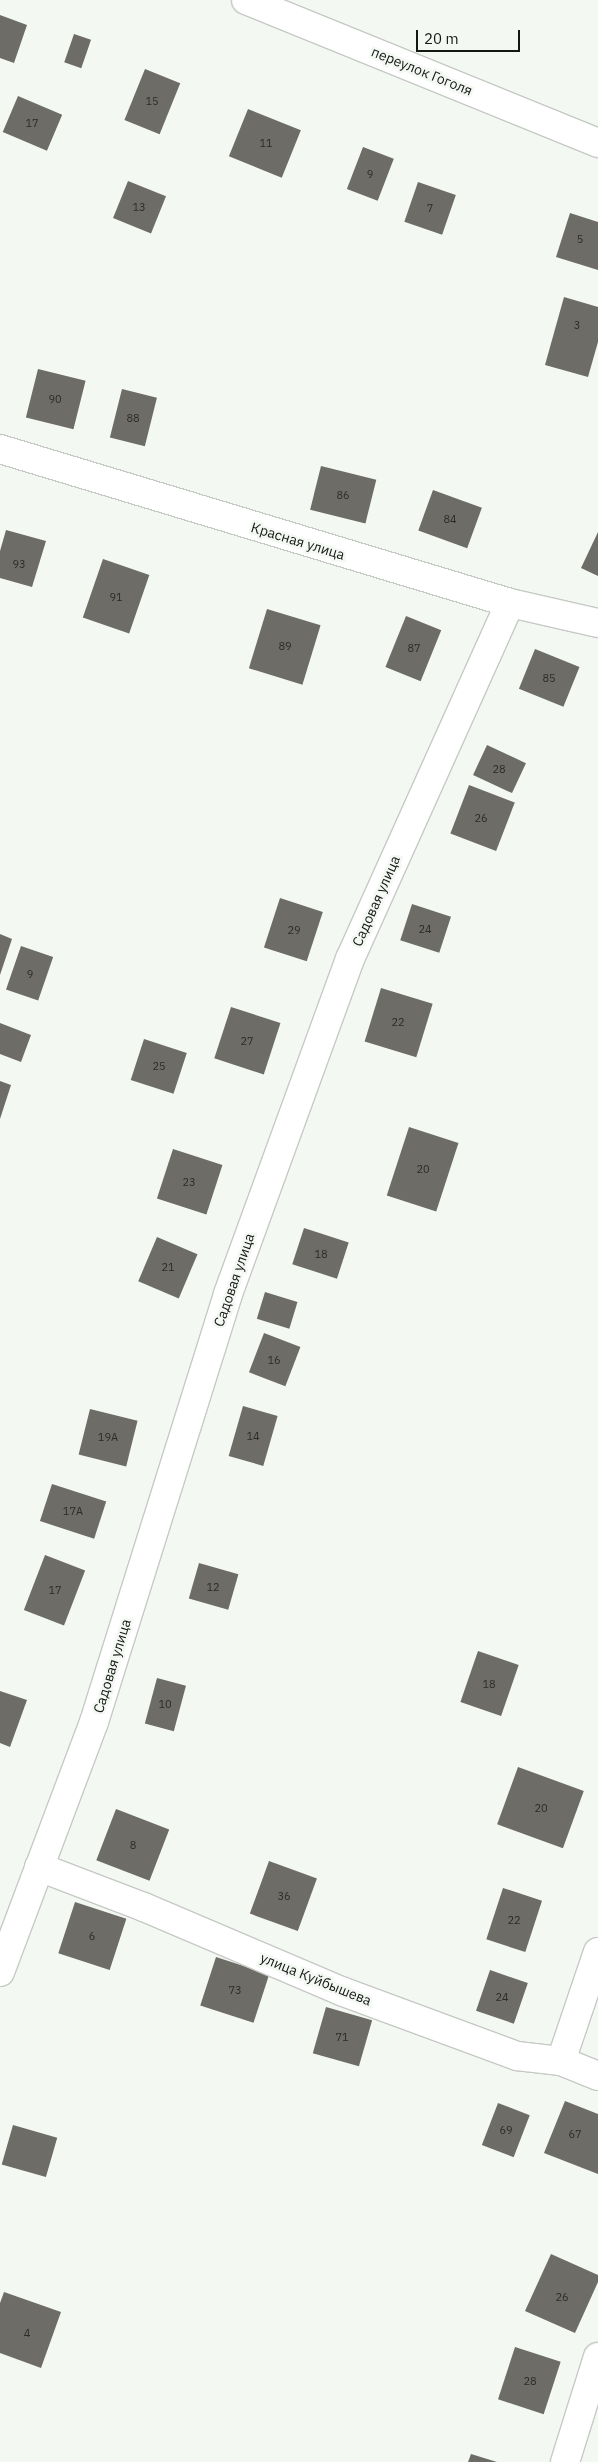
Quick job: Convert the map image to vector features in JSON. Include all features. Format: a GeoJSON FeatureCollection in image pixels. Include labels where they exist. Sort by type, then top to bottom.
{"type":"FeatureCollection","features":[{"type":"Feature","properties":{"kind":"street","name":"переулок Гоголя"},"geometry":{"type":"LineString","coordinates":[[246,0],[598,143]]}},
{"type":"Feature","properties":{"kind":"street","name":"Красная улица"},"geometry":{"type":"LineString","coordinates":[[0,449],[510,603],[598,623]]}},
{"type":"Feature","properties":{"kind":"street","name":"Садовая улица"},"geometry":{"type":"LineString","coordinates":[[0,1972],[94,1722],[228,1294],[350,959],[510,603]]}},
{"type":"Feature","properties":{"kind":"street","name":"улица Куйбышева"},"geometry":{"type":"LineString","coordinates":[[39,1867],[144,1907],[341,1991],[517,2056],[561,2061],[598,2076]]}},
{"type":"Feature","properties":{"kind":"street"},"geometry":{"type":"LineString","coordinates":[[561,2061],[598,1952]]}},
{"type":"Feature","properties":{"kind":"street"},"geometry":{"type":"LineString","coordinates":[[565,2462],[598,2357]]}},
{"type":"Feature","properties":{"kind":"building"},"geometry":{"type":"Polygon","coordinates":[[[0,15],[27,25],[14,63],[0,58],[0,15]]]}},
{"type":"Feature","properties":{"kind":"building"},"geometry":{"type":"Polygon","coordinates":[[[74,34],[91,40],[81,68],[64,62],[74,34]]]}},
{"type":"Feature","properties":{"kind":"building"},"geometry":{"type":"Polygon","coordinates":[[[145,69],[180,83],[160,134],[124,120],[145,69]]]}},
{"type":"Feature","properties":{"kind":"building"},"geometry":{"type":"Polygon","coordinates":[[[18,96],[62,115],[47,151],[3,132],[18,96]]]}},
{"type":"Feature","properties":{"kind":"building"},"geometry":{"type":"Polygon","coordinates":[[[248,109],[301,130],[282,178],[229,156],[248,109]]]}},
{"type":"Feature","properties":{"kind":"building"},"geometry":{"type":"Polygon","coordinates":[[[363,147],[394,159],[378,201],[347,189],[363,147]]]}},
{"type":"Feature","properties":{"kind":"building"},"geometry":{"type":"Polygon","coordinates":[[[128,181],[166,196],[151,233],[113,218],[128,181]]]}},
{"type":"Feature","properties":{"kind":"building"},"geometry":{"type":"Polygon","coordinates":[[[418,182],[456,195],[442,235],[404,222],[418,182]]]}},
{"type":"Feature","properties":{"kind":"building"},"geometry":{"type":"Polygon","coordinates":[[[570,213],[598,222],[598,270],[556,257],[570,213]]]}},
{"type":"Feature","properties":{"kind":"building"},"geometry":{"type":"Polygon","coordinates":[[[564,297],[598,307],[598,342],[588,377],[545,365],[564,297]]]}},
{"type":"Feature","properties":{"kind":"building"},"geometry":{"type":"Polygon","coordinates":[[[38,369],[86,381],[73,429],[26,418],[38,369]]]}},
{"type":"Feature","properties":{"kind":"building"},"geometry":{"type":"Polygon","coordinates":[[[122,389],[157,398],[145,446],[110,438],[122,389]]]}},
{"type":"Feature","properties":{"kind":"building"},"geometry":{"type":"Polygon","coordinates":[[[321,466],[376,480],[365,523],[310,510],[321,466]]]}},
{"type":"Feature","properties":{"kind":"building"},"geometry":{"type":"Polygon","coordinates":[[[433,490],[482,508],[467,548],[418,530],[433,490]]]}},
{"type":"Feature","properties":{"kind":"building"},"geometry":{"type":"Polygon","coordinates":[[[6,530],[46,541],[32,587],[0,578],[0,551],[6,530]]]}},
{"type":"Feature","properties":{"kind":"building"},"geometry":{"type":"Polygon","coordinates":[[[598,532],[598,576],[581,568],[598,532]]]}},
{"type":"Feature","properties":{"kind":"building"},"geometry":{"type":"Polygon","coordinates":[[[103,559],[149,575],[129,634],[83,618],[103,559]]]}},
{"type":"Feature","properties":{"kind":"building"},"geometry":{"type":"Polygon","coordinates":[[[267,609],[321,625],[302,685],[249,668],[267,609]]]}},
{"type":"Feature","properties":{"kind":"building"},"geometry":{"type":"Polygon","coordinates":[[[406,616],[441,630],[421,681],[385,667],[406,616]]]}},
{"type":"Feature","properties":{"kind":"building"},"geometry":{"type":"Polygon","coordinates":[[[535,649],[580,667],[563,707],[519,689],[535,649]]]}},
{"type":"Feature","properties":{"kind":"building"},"geometry":{"type":"Polygon","coordinates":[[[487,745],[526,763],[512,793],[473,775],[487,745]]]}},
{"type":"Feature","properties":{"kind":"building"},"geometry":{"type":"Polygon","coordinates":[[[469,785],[515,803],[496,851],[450,834],[469,785]]]}},
{"type":"Feature","properties":{"kind":"building"},"geometry":{"type":"Polygon","coordinates":[[[280,898],[323,912],[307,961],[264,947],[280,898]]]}},
{"type":"Feature","properties":{"kind":"building"},"geometry":{"type":"Polygon","coordinates":[[[412,904],[451,917],[439,953],[400,940],[412,904]]]}},
{"type":"Feature","properties":{"kind":"building"},"geometry":{"type":"Polygon","coordinates":[[[0,934],[12,939],[0,975],[0,934]]]}},
{"type":"Feature","properties":{"kind":"building"},"geometry":{"type":"Polygon","coordinates":[[[21,946],[53,957],[38,1001],[6,989],[21,946]]]}},
{"type":"Feature","properties":{"kind":"building"},"geometry":{"type":"Polygon","coordinates":[[[381,988],[433,1004],[416,1057],[365,1042],[381,988]]]}},
{"type":"Feature","properties":{"kind":"building"},"geometry":{"type":"Polygon","coordinates":[[[231,1007],[280,1023],[264,1074],[214,1058],[231,1007]]]}},
{"type":"Feature","properties":{"kind":"building"},"geometry":{"type":"Polygon","coordinates":[[[0,1023],[31,1035],[21,1062],[0,1054],[0,1023]]]}},
{"type":"Feature","properties":{"kind":"building"},"geometry":{"type":"Polygon","coordinates":[[[144,1039],[187,1053],[174,1094],[131,1080],[144,1039]]]}},
{"type":"Feature","properties":{"kind":"building"},"geometry":{"type":"Polygon","coordinates":[[[0,1081],[11,1085],[0,1119],[0,1081]]]}},
{"type":"Feature","properties":{"kind":"building"},"geometry":{"type":"Polygon","coordinates":[[[409,1127],[458,1143],[436,1212],[387,1195],[409,1127]]]}},
{"type":"Feature","properties":{"kind":"building"},"geometry":{"type":"Polygon","coordinates":[[[173,1149],[222,1165],[206,1215],[157,1198],[173,1149]]]}},
{"type":"Feature","properties":{"kind":"building"},"geometry":{"type":"Polygon","coordinates":[[[304,1228],[349,1243],[337,1279],[292,1264],[304,1228]]]}},
{"type":"Feature","properties":{"kind":"building"},"geometry":{"type":"Polygon","coordinates":[[[157,1237],[198,1254],[179,1298],[138,1281],[157,1237]]]}},
{"type":"Feature","properties":{"kind":"building"},"geometry":{"type":"Polygon","coordinates":[[[265,1292],[298,1302],[289,1329],[257,1319],[265,1292]]]}},
{"type":"Feature","properties":{"kind":"building"},"geometry":{"type":"Polygon","coordinates":[[[264,1333],[300,1347],[285,1386],[249,1372],[264,1333]]]}},
{"type":"Feature","properties":{"kind":"building"},"geometry":{"type":"Polygon","coordinates":[[[243,1406],[278,1416],[263,1466],[229,1456],[243,1406]]]}},
{"type":"Feature","properties":{"kind":"building"},"geometry":{"type":"Polygon","coordinates":[[[90,1409],[138,1421],[126,1466],[79,1455],[90,1409]]]}},
{"type":"Feature","properties":{"kind":"building"},"geometry":{"type":"Polygon","coordinates":[[[52,1484],[106,1502],[94,1539],[40,1521],[52,1484]]]}},
{"type":"Feature","properties":{"kind":"building"},"geometry":{"type":"Polygon","coordinates":[[[45,1555],[85,1570],[64,1625],[24,1610],[45,1555]]]}},
{"type":"Feature","properties":{"kind":"building"},"geometry":{"type":"Polygon","coordinates":[[[199,1563],[238,1574],[228,1610],[189,1599],[199,1563]]]}},
{"type":"Feature","properties":{"kind":"building"},"geometry":{"type":"Polygon","coordinates":[[[478,1651],[519,1665],[501,1716],[460,1702],[478,1651]]]}},
{"type":"Feature","properties":{"kind":"building"},"geometry":{"type":"Polygon","coordinates":[[[157,1678],[186,1686],[174,1731],[145,1723],[157,1678]]]}},
{"type":"Feature","properties":{"kind":"building"},"geometry":{"type":"Polygon","coordinates":[[[0,1691],[27,1700],[10,1747],[0,1743],[0,1691]]]}},
{"type":"Feature","properties":{"kind":"building"},"geometry":{"type":"Polygon","coordinates":[[[518,1767],[584,1791],[563,1848],[497,1824],[518,1767]]]}},
{"type":"Feature","properties":{"kind":"building"},"geometry":{"type":"Polygon","coordinates":[[[116,1809],[169,1829],[150,1881],[96,1860],[116,1809]]]}},
{"type":"Feature","properties":{"kind":"building"},"geometry":{"type":"Polygon","coordinates":[[[269,1861],[317,1878],[298,1931],[250,1914],[269,1861]]]}},
{"type":"Feature","properties":{"kind":"building"},"geometry":{"type":"Polygon","coordinates":[[[503,1888],[542,1901],[525,1952],[486,1939],[503,1888]]]}},
{"type":"Feature","properties":{"kind":"building"},"geometry":{"type":"Polygon","coordinates":[[[75,1902],[126,1919],[110,1970],[58,1953],[75,1902]]]}},
{"type":"Feature","properties":{"kind":"building"},"geometry":{"type":"Polygon","coordinates":[[[216,1957],[269,1974],[253,2023],[200,2006],[216,1957]]]}},
{"type":"Feature","properties":{"kind":"building"},"geometry":{"type":"Polygon","coordinates":[[[490,1970],[528,1983],[514,2024],[476,2011],[490,1970]]]}},
{"type":"Feature","properties":{"kind":"building"},"geometry":{"type":"Polygon","coordinates":[[[326,2007],[372,2020],[359,2066],[313,2053],[326,2007]]]}},
{"type":"Feature","properties":{"kind":"building"},"geometry":{"type":"Polygon","coordinates":[[[565,2101],[598,2114],[598,2174],[544,2153],[565,2101]]]}},
{"type":"Feature","properties":{"kind":"building"},"geometry":{"type":"Polygon","coordinates":[[[498,2103],[530,2115],[514,2157],[482,2145],[498,2103]]]}},
{"type":"Feature","properties":{"kind":"building"},"geometry":{"type":"Polygon","coordinates":[[[13,2125],[57,2138],[46,2177],[2,2164],[13,2125]]]}},
{"type":"Feature","properties":{"kind":"building"},"geometry":{"type":"Polygon","coordinates":[[[551,2254],[598,2275],[598,2282],[575,2333],[525,2311],[551,2254]]]}},
{"type":"Feature","properties":{"kind":"building"},"geometry":{"type":"Polygon","coordinates":[[[4,2292],[61,2312],[41,2368],[0,2353],[0,2303],[4,2292]]]}},
{"type":"Feature","properties":{"kind":"building"},"geometry":{"type":"Polygon","coordinates":[[[515,2347],[561,2362],[544,2414],[498,2399],[515,2347]]]}},
{"type":"Feature","properties":{"kind":"building"},"geometry":{"type":"Polygon","coordinates":[[[471,2454],[497,2462],[468,2462],[471,2454]]]}}]}
